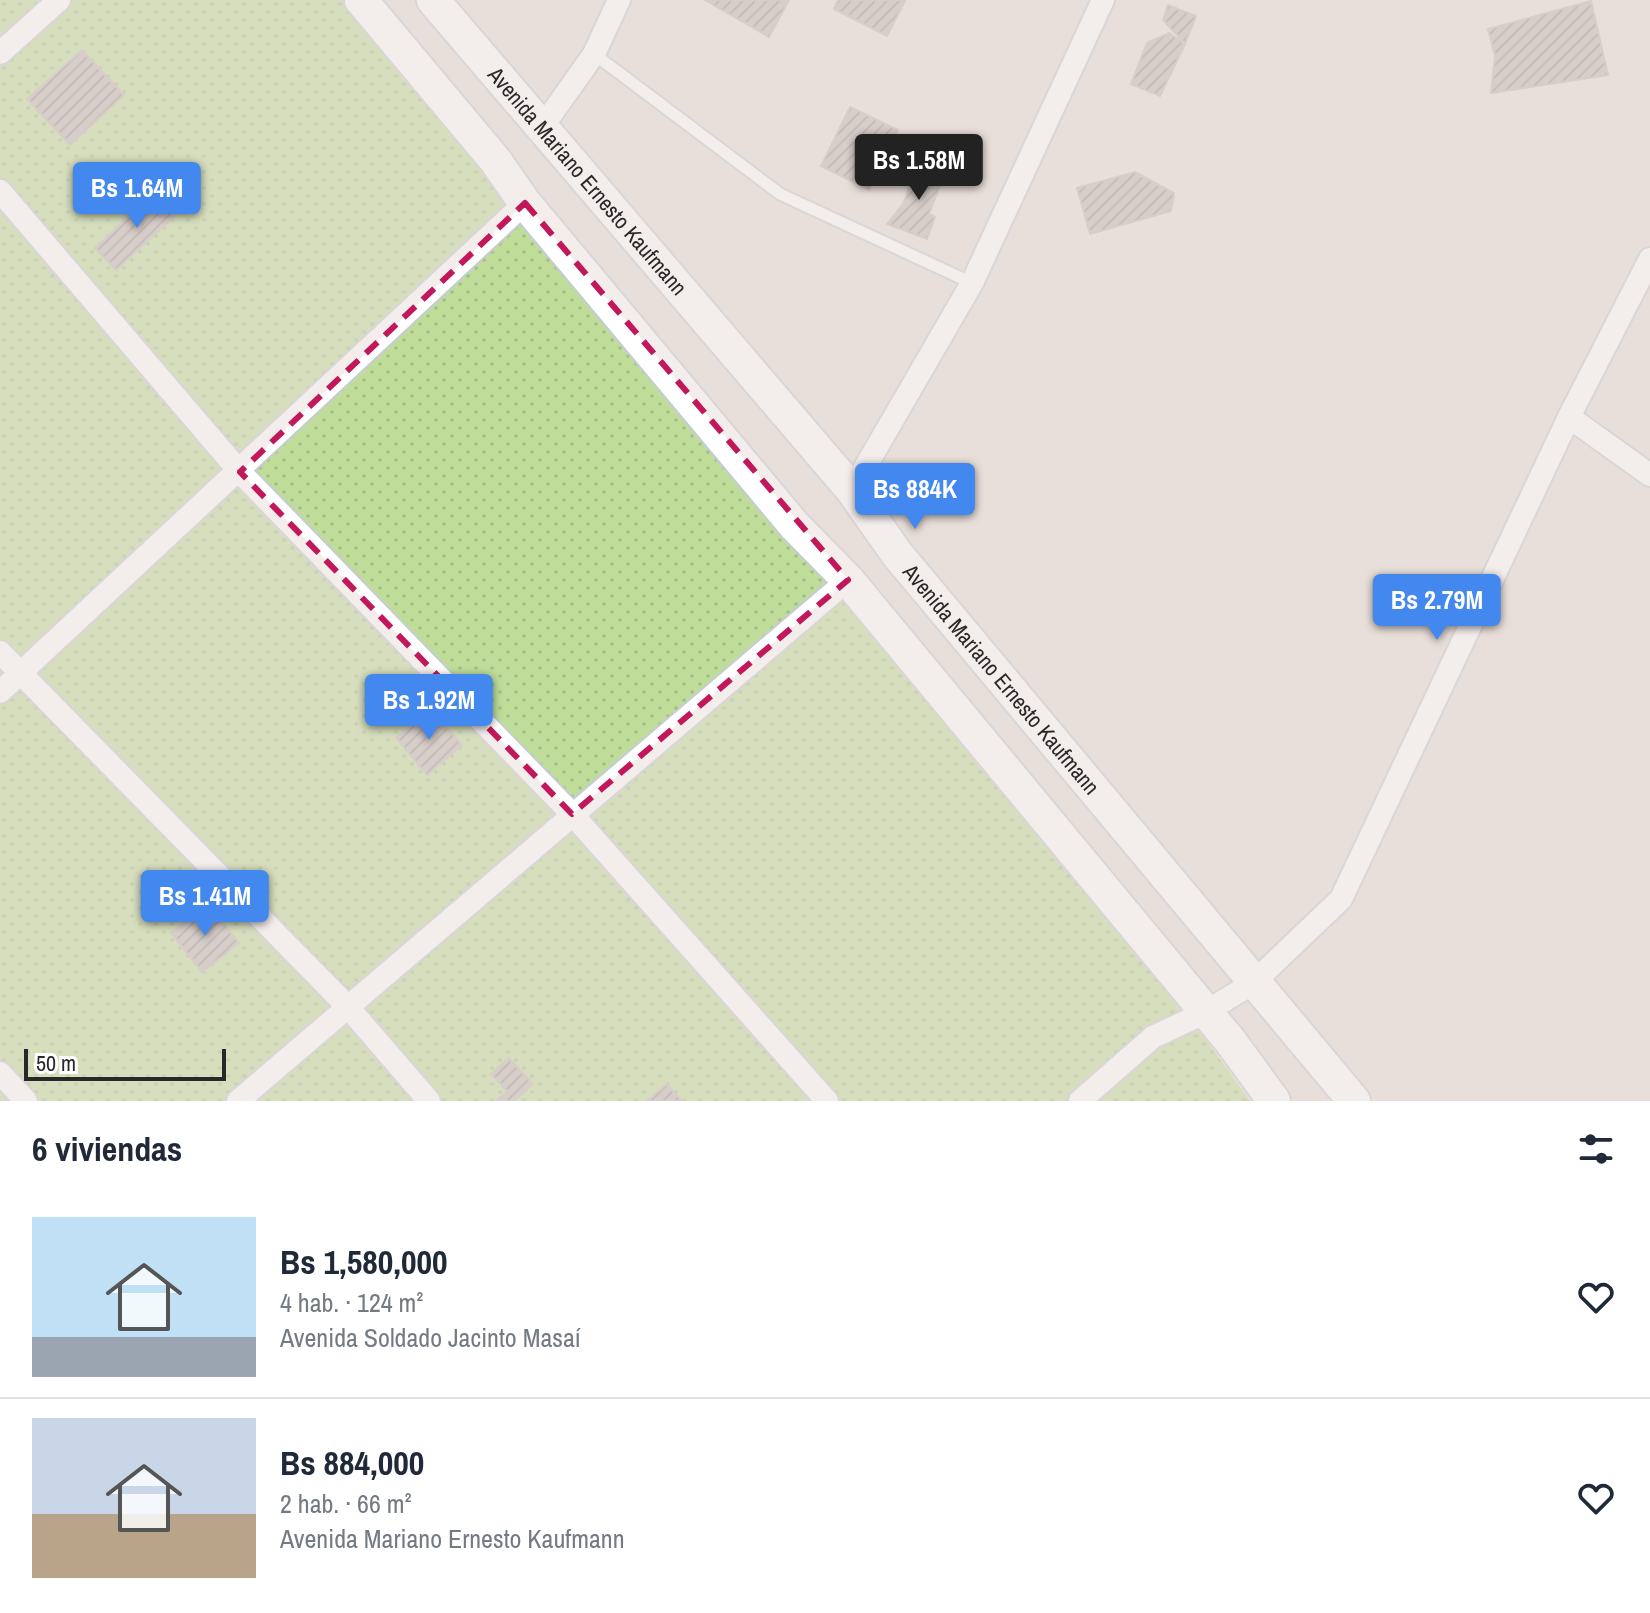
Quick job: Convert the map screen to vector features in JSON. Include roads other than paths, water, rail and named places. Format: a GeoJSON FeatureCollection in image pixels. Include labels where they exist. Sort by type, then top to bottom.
{"type":"FeatureCollection","features":[{"type":"Feature","properties":{"kind":"main road"},"geometry":{"type":"LineString","coordinates":[[361,0],[495,160],[525,203],[794,525],[848,580],[1231,1042],[1274,1101]]}},
{"type":"Feature","properties":{"kind":"main road","name":"Avenida Mariano Ernesto Kaufmann"},"geometry":{"type":"LineString","coordinates":[[433,0],[852,490],[897,554],[1354,1101]]}},
{"type":"Feature","properties":{"kind":"street"},"geometry":{"type":"LineString","coordinates":[[0,53],[59,0]]}},
{"type":"Feature","properties":{"kind":"street"},"geometry":{"type":"LineString","coordinates":[[543,126],[594,54],[619,0]]}},
{"type":"Feature","properties":{"kind":"street"},"geometry":{"type":"LineString","coordinates":[[852,490],[972,283],[1103,0]]}},
{"type":"Feature","properties":{"kind":"street"},"geometry":{"type":"LineString","coordinates":[[0,191],[240,472],[572,814],[827,1101]]}},
{"type":"Feature","properties":{"kind":"street"},"geometry":{"type":"LineString","coordinates":[[0,692],[240,472],[525,203]]}},
{"type":"Feature","properties":{"kind":"street"},"geometry":{"type":"LineString","coordinates":[[1080,1101],[1153,1037],[1204,1013],[1253,983],[1341,899],[1569,417],[1650,259]]}},
{"type":"Feature","properties":{"kind":"street"},"geometry":{"type":"LineString","coordinates":[[1569,417],[1650,475]]}},
{"type":"Feature","properties":{"kind":"street"},"geometry":{"type":"LineString","coordinates":[[238,1101],[848,580]]}},
{"type":"Feature","properties":{"kind":"street"},"geometry":{"type":"LineString","coordinates":[[0,652],[19,675],[348,1007],[429,1101]]}},
{"type":"Feature","properties":{"kind":"street"},"geometry":{"type":"LineString","coordinates":[[0,1073],[26,1101]]}},
{"type":"Feature","properties":{"kind":"lane"},"geometry":{"type":"LineString","coordinates":[[594,54],[780,194],[972,283]]}}]}
